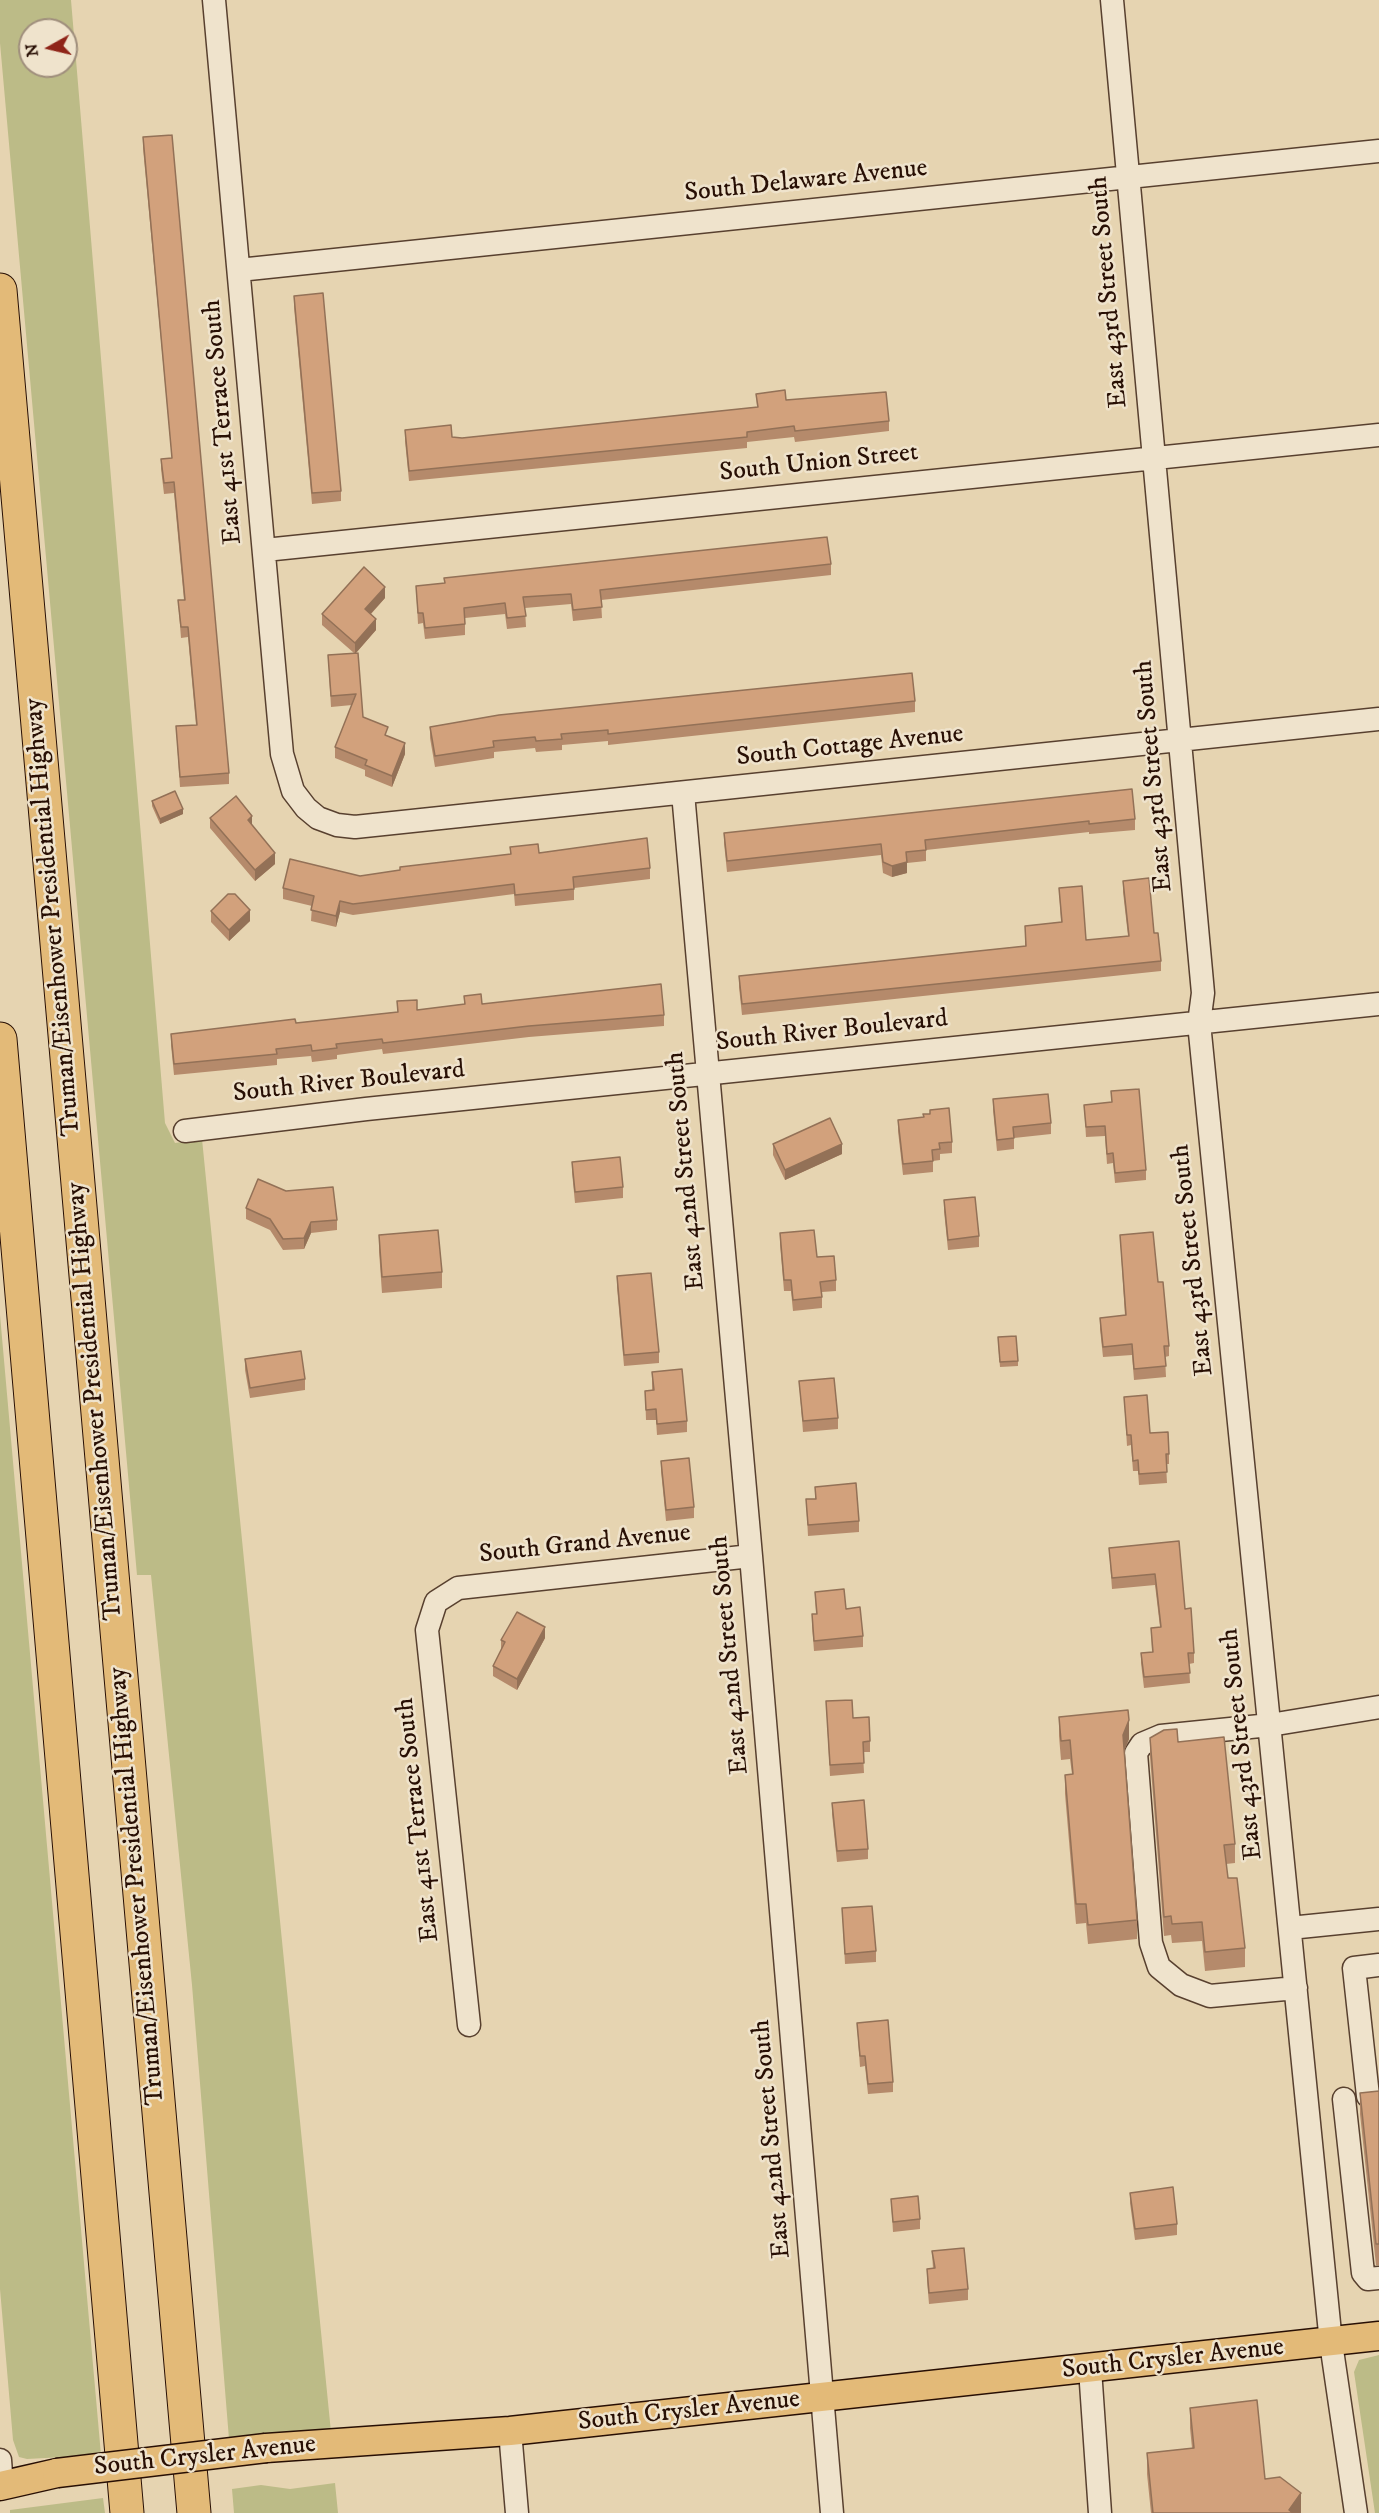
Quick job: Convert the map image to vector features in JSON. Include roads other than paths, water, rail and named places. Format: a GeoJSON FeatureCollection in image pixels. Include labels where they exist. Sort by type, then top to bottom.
{"type":"FeatureCollection","features":[{"type":"Feature","properties":{"kind":"highway","name":"Truman/Eisenhower Presidential Highway"},"geometry":{"type":"LineString","coordinates":[[0,290],[194,2513]]}},
{"type":"Feature","properties":{"kind":"highway"},"geometry":{"type":"LineString","coordinates":[[0,1039],[128,2513]]}},
{"type":"Feature","properties":{"kind":"main road","name":"South Crysler Avenue"},"geometry":{"type":"LineString","coordinates":[[1,2477],[57,2473],[266,2448],[510,2431],[1379,2336]]}},
{"type":"Feature","properties":{"kind":"street","name":"East 41st Terrace South"},"geometry":{"type":"LineString","coordinates":[[214,0],[284,763],[293,791],[306,808],[327,821]]}},
{"type":"Feature","properties":{"kind":"street","name":"East 43rd Street South"},"geometry":{"type":"LineString","coordinates":[[1112,0],[1203,993],[1199,1023],[1331,2343],[1356,2513]]}},
{"type":"Feature","properties":{"kind":"street","name":"South Delaware Avenue"},"geometry":{"type":"LineString","coordinates":[[239,270],[1379,151]]}},
{"type":"Feature","properties":{"kind":"street","name":"South Union Street"},"geometry":{"type":"LineString","coordinates":[[265,550],[1379,435]]}},
{"type":"Feature","properties":{"kind":"street","name":"South Cottage Avenue"},"geometry":{"type":"LineString","coordinates":[[327,821],[355,827],[1379,719]]}},
{"type":"Feature","properties":{"kind":"street","name":"East 42nd Street South"},"geometry":{"type":"LineString","coordinates":[[683,793],[752,1556],[832,2513]]}},
{"type":"Feature","properties":{"kind":"street","name":"South River Boulevard"},"geometry":{"type":"LineString","coordinates":[[185,1131],[1379,1004]]}},
{"type":"Feature","properties":{"kind":"street","name":"South Grand Avenue"},"geometry":{"type":"LineString","coordinates":[[434,1610],[436,1602],[458,1588],[752,1556]]}},
{"type":"Feature","properties":{"kind":"street","name":"East 41st Terrace South"},"geometry":{"type":"LineString","coordinates":[[434,1610],[428,1630],[468,2025]]}},
{"type":"Feature","properties":{"kind":"street"},"geometry":{"type":"LineString","coordinates":[[1296,1988],[1210,1996],[1181,1985],[1159,1967],[1151,1943],[1136,1753],[1142,1744],[1161,1736],[1270,1725],[1379,1707]]}},
{"type":"Feature","properties":{"kind":"street"},"geometry":{"type":"LineString","coordinates":[[1290,1928],[1379,1919]]}},
{"type":"Feature","properties":{"kind":"street"},"geometry":{"type":"LineString","coordinates":[[1307,2102],[1373,2096],[1354,1968],[1379,1965]]}},
{"type":"Feature","properties":{"kind":"street"},"geometry":{"type":"LineString","coordinates":[[1344,2098],[1363,2273],[1368,2279],[1379,2278]]}},
{"type":"Feature","properties":{"kind":"street"},"geometry":{"type":"LineString","coordinates":[[1323,2263],[1361,2260]]}},
{"type":"Feature","properties":{"kind":"street"},"geometry":{"type":"LineString","coordinates":[[1090,2369],[1100,2513]]}},
{"type":"Feature","properties":{"kind":"street"},"geometry":{"type":"LineString","coordinates":[[510,2431],[517,2513]]}}]}
